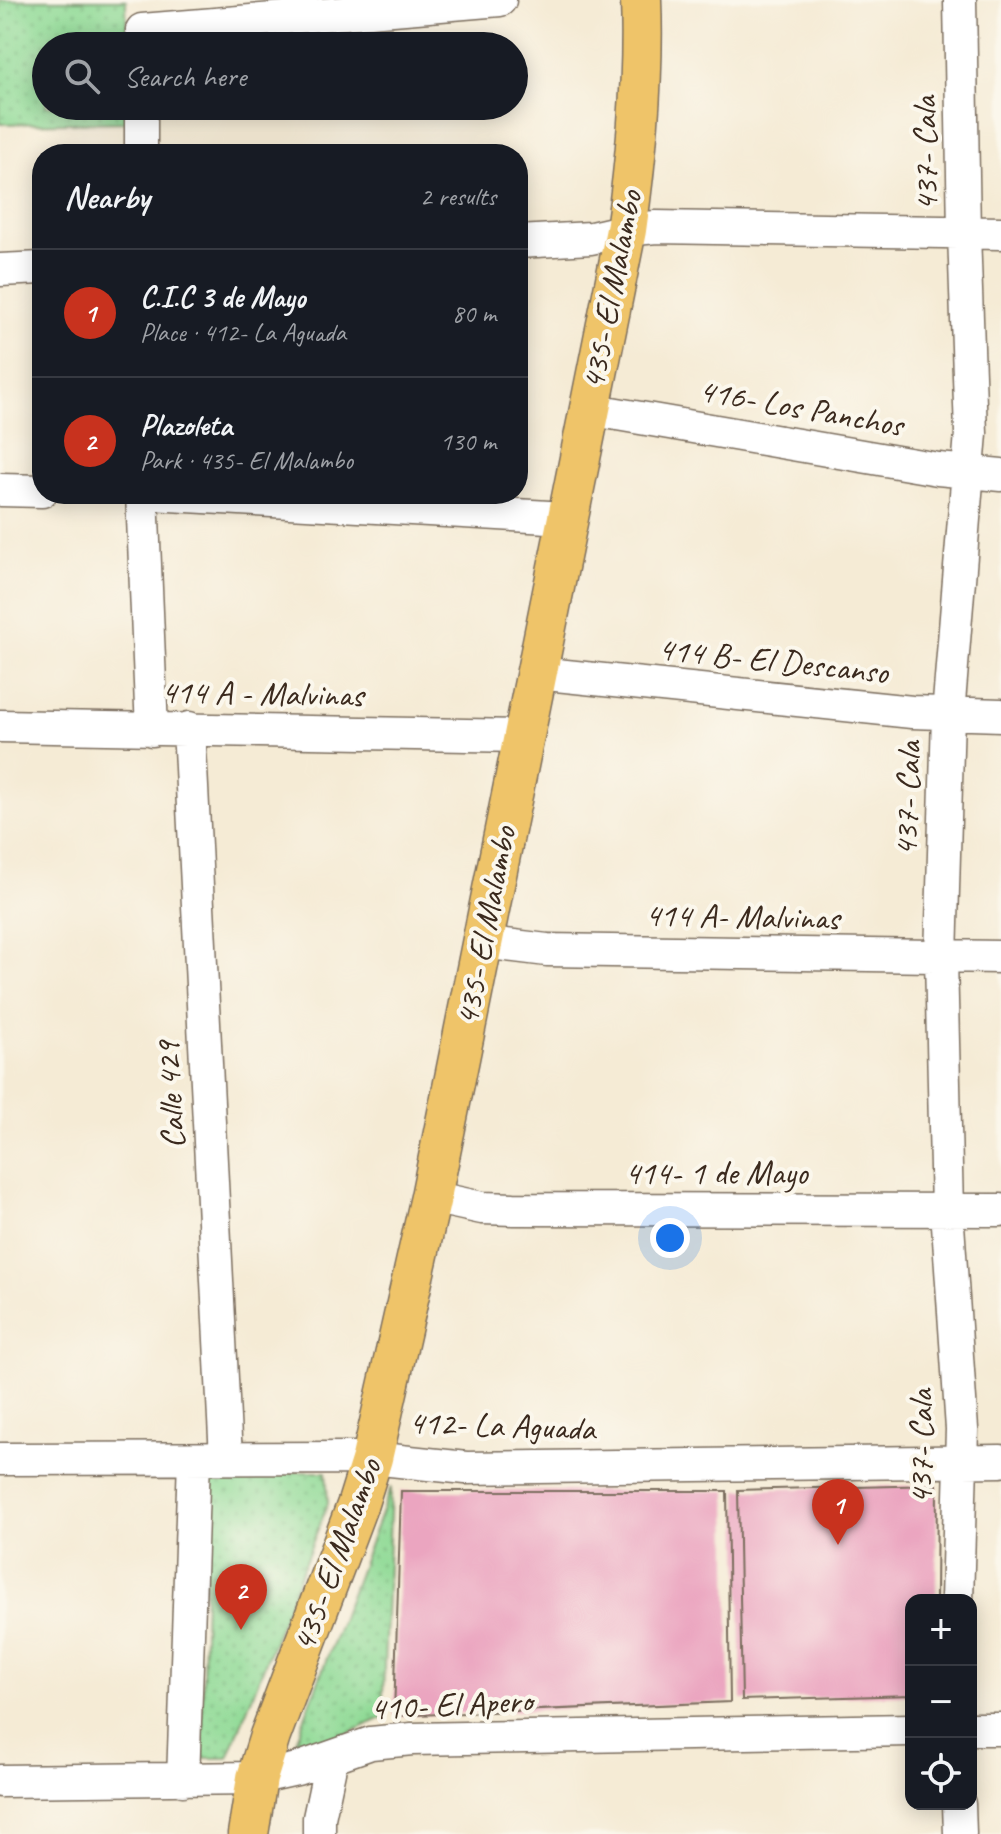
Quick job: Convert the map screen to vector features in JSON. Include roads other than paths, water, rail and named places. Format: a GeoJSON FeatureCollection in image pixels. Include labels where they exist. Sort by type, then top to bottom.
{"type":"FeatureCollection","features":[{"type":"Feature","properties":{"kind":"main road","name":"435- El Malambo"},"geometry":{"type":"LineString","coordinates":[[248,1834],[257,1778],[270,1736],[372,1458],[431,1197],[626,230],[640,98],[641,0]]}},
{"type":"Feature","properties":{"kind":"street"},"geometry":{"type":"LineString","coordinates":[[141,25],[500,0]]}},
{"type":"Feature","properties":{"kind":"street","name":"437- Cala"},"geometry":{"type":"LineString","coordinates":[[957,1594],[962,1429],[947,1210],[941,958],[948,715],[971,433],[960,0]]}},
{"type":"Feature","properties":{"kind":"street"},"geometry":{"type":"LineString","coordinates":[[141,120],[141,144]]}},
{"type":"Feature","properties":{"kind":"street"},"geometry":{"type":"LineString","coordinates":[[528,241],[591,238],[656,227],[1001,233]]}},
{"type":"Feature","properties":{"kind":"street"},"geometry":{"type":"LineString","coordinates":[[0,270],[32,268]]}},
{"type":"Feature","properties":{"kind":"street","name":"416- Los Panchos"},"geometry":{"type":"LineString","coordinates":[[588,409],[938,469],[1001,475]]}},
{"type":"Feature","properties":{"kind":"street"},"geometry":{"type":"LineString","coordinates":[[0,490],[32,491]]}},
{"type":"Feature","properties":{"kind":"street"},"geometry":{"type":"LineString","coordinates":[[142,504],[152,730]]}},
{"type":"Feature","properties":{"kind":"street"},"geometry":{"type":"LineString","coordinates":[[324,504],[566,518]]}},
{"type":"Feature","properties":{"kind":"street","name":"414 B- El Descanso"},"geometry":{"type":"LineString","coordinates":[[537,673],[948,715],[1001,715]]}},
{"type":"Feature","properties":{"kind":"street","name":"414 A - Malvinas"},"geometry":{"type":"LineString","coordinates":[[0,726],[523,736]]}},
{"type":"Feature","properties":{"kind":"street","name":"Calle 429"},"geometry":{"type":"LineString","coordinates":[[189,728],[226,1458]]}},
{"type":"Feature","properties":{"kind":"street","name":"414 A- Malvinas"},"geometry":{"type":"LineString","coordinates":[[482,942],[547,950],[1001,957]]}},
{"type":"Feature","properties":{"kind":"street","name":"414- 1 de Mayo"},"geometry":{"type":"LineString","coordinates":[[431,1197],[482,1208],[514,1209],[1001,1210]]}},
{"type":"Feature","properties":{"kind":"street","name":"412- La Aguada"},"geometry":{"type":"LineString","coordinates":[[0,1459],[372,1458],[466,1468],[1001,1461]]}},
{"type":"Feature","properties":{"kind":"street"},"geometry":{"type":"LineString","coordinates":[[183,1780],[194,1459]]}},
{"type":"Feature","properties":{"kind":"street"},"geometry":{"type":"LineString","coordinates":[[977,1729],[1001,1729]]}},
{"type":"Feature","properties":{"kind":"street","name":"410- El Apero"},"geometry":{"type":"LineString","coordinates":[[0,1781],[257,1778],[297,1769],[371,1743],[412,1739],[905,1730]]}},
{"type":"Feature","properties":{"kind":"street"},"geometry":{"type":"LineString","coordinates":[[319,1834],[319,1818],[332,1757]]}},
{"type":"Feature","properties":{"kind":"street"},"geometry":{"type":"LineString","coordinates":[[959,1810],[960,1834]]}},
{"type":"Feature","properties":{"kind":"place","name":"C.I.C 3 de Mayo"},"geometry":{"type":"Point","coordinates":[838,1545]}},
{"type":"Feature","properties":{"kind":"place","name":"Plazoleta"},"geometry":{"type":"Point","coordinates":[241,1630]}}]}
